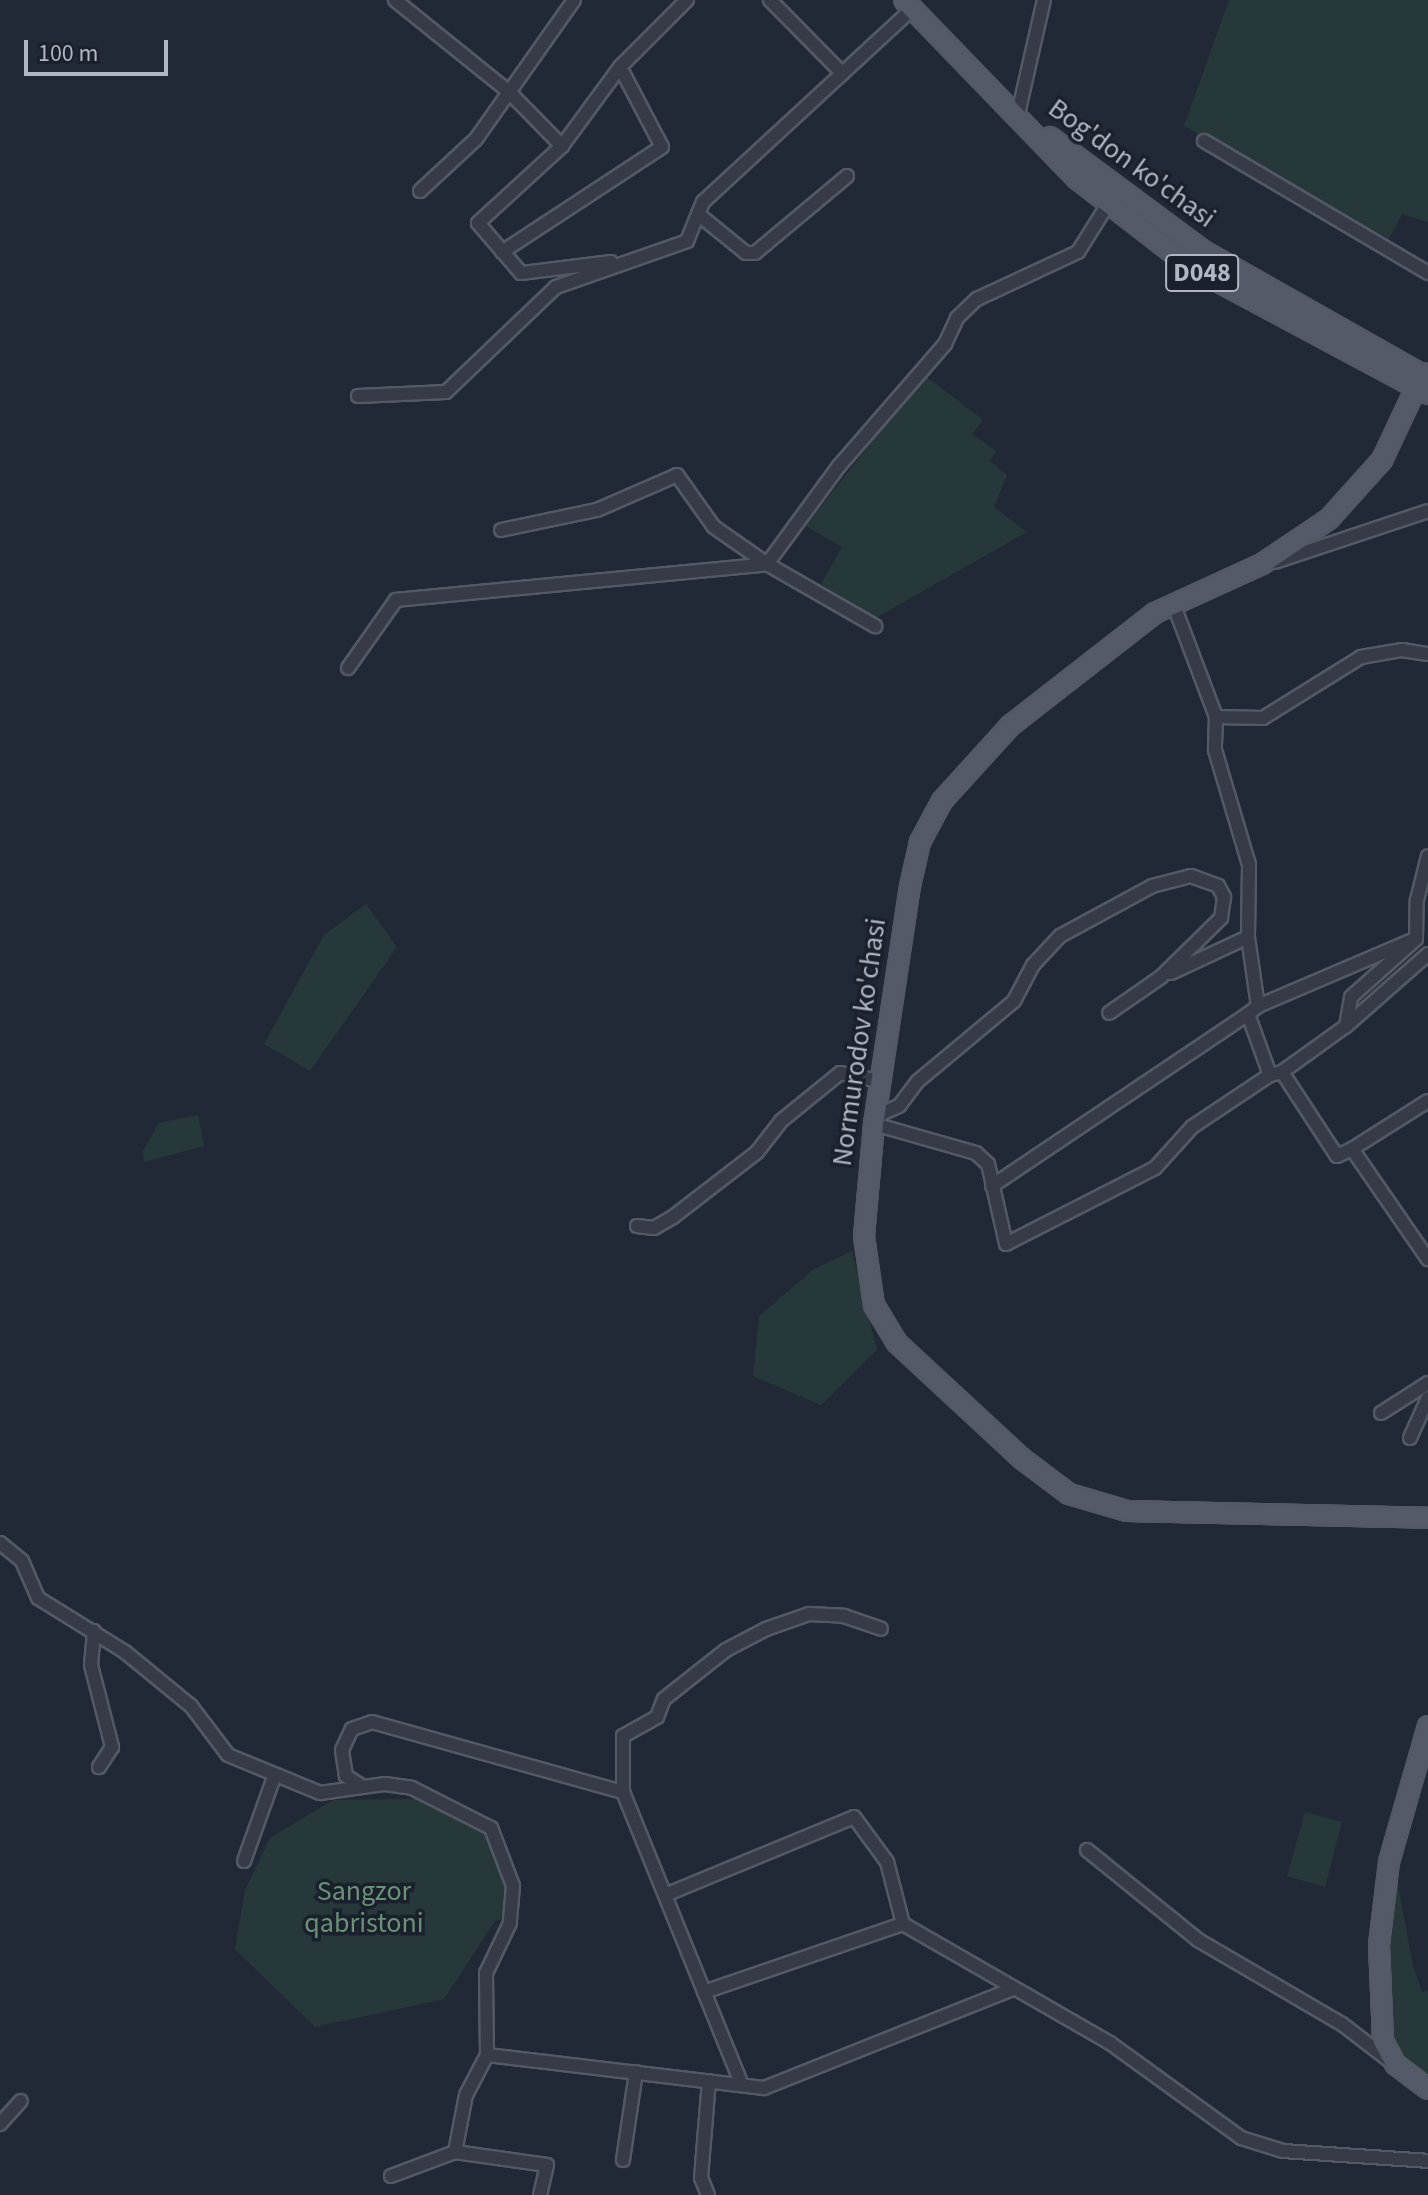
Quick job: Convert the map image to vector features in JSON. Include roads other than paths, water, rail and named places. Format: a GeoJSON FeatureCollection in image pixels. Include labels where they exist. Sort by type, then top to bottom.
{"type":"FeatureCollection","features":[{"type":"Feature","properties":{"kind":"main road","name":"Bog'don ko'chasi"},"geometry":{"type":"LineString","coordinates":[[908,4],[1018,114],[1077,179],[1191,267],[1425,381]]}},
{"type":"Feature","properties":{"kind":"main road","name":"Bog'don ko'chasi"},"geometry":{"type":"LineString","coordinates":[[1018,114],[1202,250],[1425,381]]}},
{"type":"Feature","properties":{"kind":"main road"},"geometry":{"type":"LineString","coordinates":[[1191,267],[1189,254],[1202,250]]}},
{"type":"Feature","properties":{"kind":"main road","name":"Normurodov ko'chasi"},"geometry":{"type":"LineString","coordinates":[[1425,381],[1405,420],[1366,482],[1308,536],[1250,570],[1173,603],[1010,726],[966,770],[930,820],[914,863],[874,1121],[864,1236],[879,1319],[897,1343],[1055,1485],[1082,1499],[1127,1511],[1428,1518]]}},
{"type":"Feature","properties":{"kind":"main road"},"geometry":{"type":"LineString","coordinates":[[1428,1726],[1382,1905],[1383,2041],[1395,2064],[1428,2089]]}},
{"type":"Feature","properties":{"kind":"street"},"geometry":{"type":"LineString","coordinates":[[395,0],[509,92],[562,146]]}},
{"type":"Feature","properties":{"kind":"street"},"geometry":{"type":"LineString","coordinates":[[420,191],[476,139],[574,0]]}},
{"type":"Feature","properties":{"kind":"street"},"geometry":{"type":"LineString","coordinates":[[636,259],[521,273],[478,223],[562,146],[620,67],[687,0]]}},
{"type":"Feature","properties":{"kind":"street"},"geometry":{"type":"LineString","coordinates":[[770,0],[842,73]]}},
{"type":"Feature","properties":{"kind":"street"},"geometry":{"type":"LineString","coordinates":[[1018,114],[1044,0]]}},
{"type":"Feature","properties":{"kind":"street"},"geometry":{"type":"LineString","coordinates":[[358,396],[446,392],[556,287],[687,241],[703,202],[842,73],[908,4]]}},
{"type":"Feature","properties":{"kind":"street"},"geometry":{"type":"LineString","coordinates":[[502,252],[662,147],[620,67]]}},
{"type":"Feature","properties":{"kind":"street"},"geometry":{"type":"LineString","coordinates":[[1204,141],[1428,273]]}},
{"type":"Feature","properties":{"kind":"street"},"geometry":{"type":"LineString","coordinates":[[698,214],[746,253],[755,253],[847,176]]}},
{"type":"Feature","properties":{"kind":"street"},"geometry":{"type":"LineString","coordinates":[[348,668],[396,600],[767,564],[839,466],[945,344],[957,318],[977,299],[1078,252],[1108,204]]}},
{"type":"Feature","properties":{"kind":"street"},"geometry":{"type":"LineString","coordinates":[[501,530],[597,510],[677,475],[714,527],[767,564],[875,626]]}},
{"type":"Feature","properties":{"kind":"street"},"geometry":{"type":"LineString","coordinates":[[1250,570],[1428,511]]}},
{"type":"Feature","properties":{"kind":"street"},"geometry":{"type":"LineString","coordinates":[[1173,603],[1216,717],[1215,750],[1249,865],[1248,937],[1253,1010],[1276,1074],[1337,1156],[1428,1101]]}},
{"type":"Feature","properties":{"kind":"street"},"geometry":{"type":"LineString","coordinates":[[1216,717],[1263,718],[1361,657],[1402,650],[1428,654]]}},
{"type":"Feature","properties":{"kind":"street"},"geometry":{"type":"LineString","coordinates":[[1346,1026],[1351,997],[1416,939],[1417,900],[1428,856]]}},
{"type":"Feature","properties":{"kind":"street"},"geometry":{"type":"LineString","coordinates":[[874,1121],[899,1106],[918,1081],[1014,1001],[1033,965],[1060,936],[1152,886],[1191,876],[1218,886],[1224,897],[1221,918],[1161,977],[1109,1013]]}},
{"type":"Feature","properties":{"kind":"street"},"geometry":{"type":"LineString","coordinates":[[1161,977],[1248,937]]}},
{"type":"Feature","properties":{"kind":"street"},"geometry":{"type":"LineString","coordinates":[[992,1186],[1253,1010],[1416,939]]}},
{"type":"Feature","properties":{"kind":"street"},"geometry":{"type":"LineString","coordinates":[[874,1121],[976,1153],[988,1164],[1006,1244],[1155,1168],[1192,1127],[1346,1026],[1428,954]]}},
{"type":"Feature","properties":{"kind":"street"},"geometry":{"type":"LineString","coordinates":[[637,1226],[654,1228],[673,1217],[757,1152],[781,1121],[840,1073],[880,1081]]}},
{"type":"Feature","properties":{"kind":"street"},"geometry":{"type":"LineString","coordinates":[[1352,1149],[1428,1259]]}},
{"type":"Feature","properties":{"kind":"street"},"geometry":{"type":"LineString","coordinates":[[1381,1413],[1428,1383]]}},
{"type":"Feature","properties":{"kind":"street"},"geometry":{"type":"LineString","coordinates":[[1410,1438],[1428,1398]]}},
{"type":"Feature","properties":{"kind":"street"},"geometry":{"type":"LineString","coordinates":[[0,1543],[22,1561],[38,1598],[94,1631],[191,1706],[228,1755],[274,1777],[320,1793],[360,1785],[412,1788],[491,1828],[503,1853],[512,1898],[510,1923],[486,1973],[487,2055],[466,2095],[455,2152]]}},
{"type":"Feature","properties":{"kind":"street"},"geometry":{"type":"LineString","coordinates":[[742,2085],[623,1792],[623,1736],[657,1717],[664,1699],[726,1650],[809,1614],[844,1616],[881,1629]]}},
{"type":"Feature","properties":{"kind":"street"},"geometry":{"type":"LineString","coordinates":[[94,1631],[91,1665],[112,1747],[99,1767]]}},
{"type":"Feature","properties":{"kind":"street"},"geometry":{"type":"LineString","coordinates":[[360,1785],[346,1776],[342,1750],[352,1729],[372,1722],[623,1792]]}},
{"type":"Feature","properties":{"kind":"street"},"geometry":{"type":"LineString","coordinates":[[244,1861],[274,1777]]}},
{"type":"Feature","properties":{"kind":"street"},"geometry":{"type":"LineString","coordinates":[[665,1895],[854,1817],[887,1862],[903,1924],[1110,2043],[1241,2138],[1283,2151],[1428,2161]]}},
{"type":"Feature","properties":{"kind":"street"},"geometry":{"type":"LineString","coordinates":[[1087,1850],[1198,1940],[1342,2024],[1395,2064]]}},
{"type":"Feature","properties":{"kind":"street"},"geometry":{"type":"LineString","coordinates":[[704,1992],[903,1924]]}},
{"type":"Feature","properties":{"kind":"street"},"geometry":{"type":"LineString","coordinates":[[487,2055],[764,2088],[1013,1989]]}},
{"type":"Feature","properties":{"kind":"street"},"geometry":{"type":"LineString","coordinates":[[623,2160],[636,2072]]}},
{"type":"Feature","properties":{"kind":"street"},"geometry":{"type":"LineString","coordinates":[[708,2195],[701,2178],[709,2081]]}},
{"type":"Feature","properties":{"kind":"street"},"geometry":{"type":"LineString","coordinates":[[0,2124],[21,2101]]}},
{"type":"Feature","properties":{"kind":"street"},"geometry":{"type":"LineString","coordinates":[[391,2176],[455,2152],[547,2165],[540,2195]]}},
{"type":"Feature","properties":{"kind":"park label","name":"Sangzor qabristoni"},"geometry":{"type":"Point","coordinates":[364,1907]}}]}
